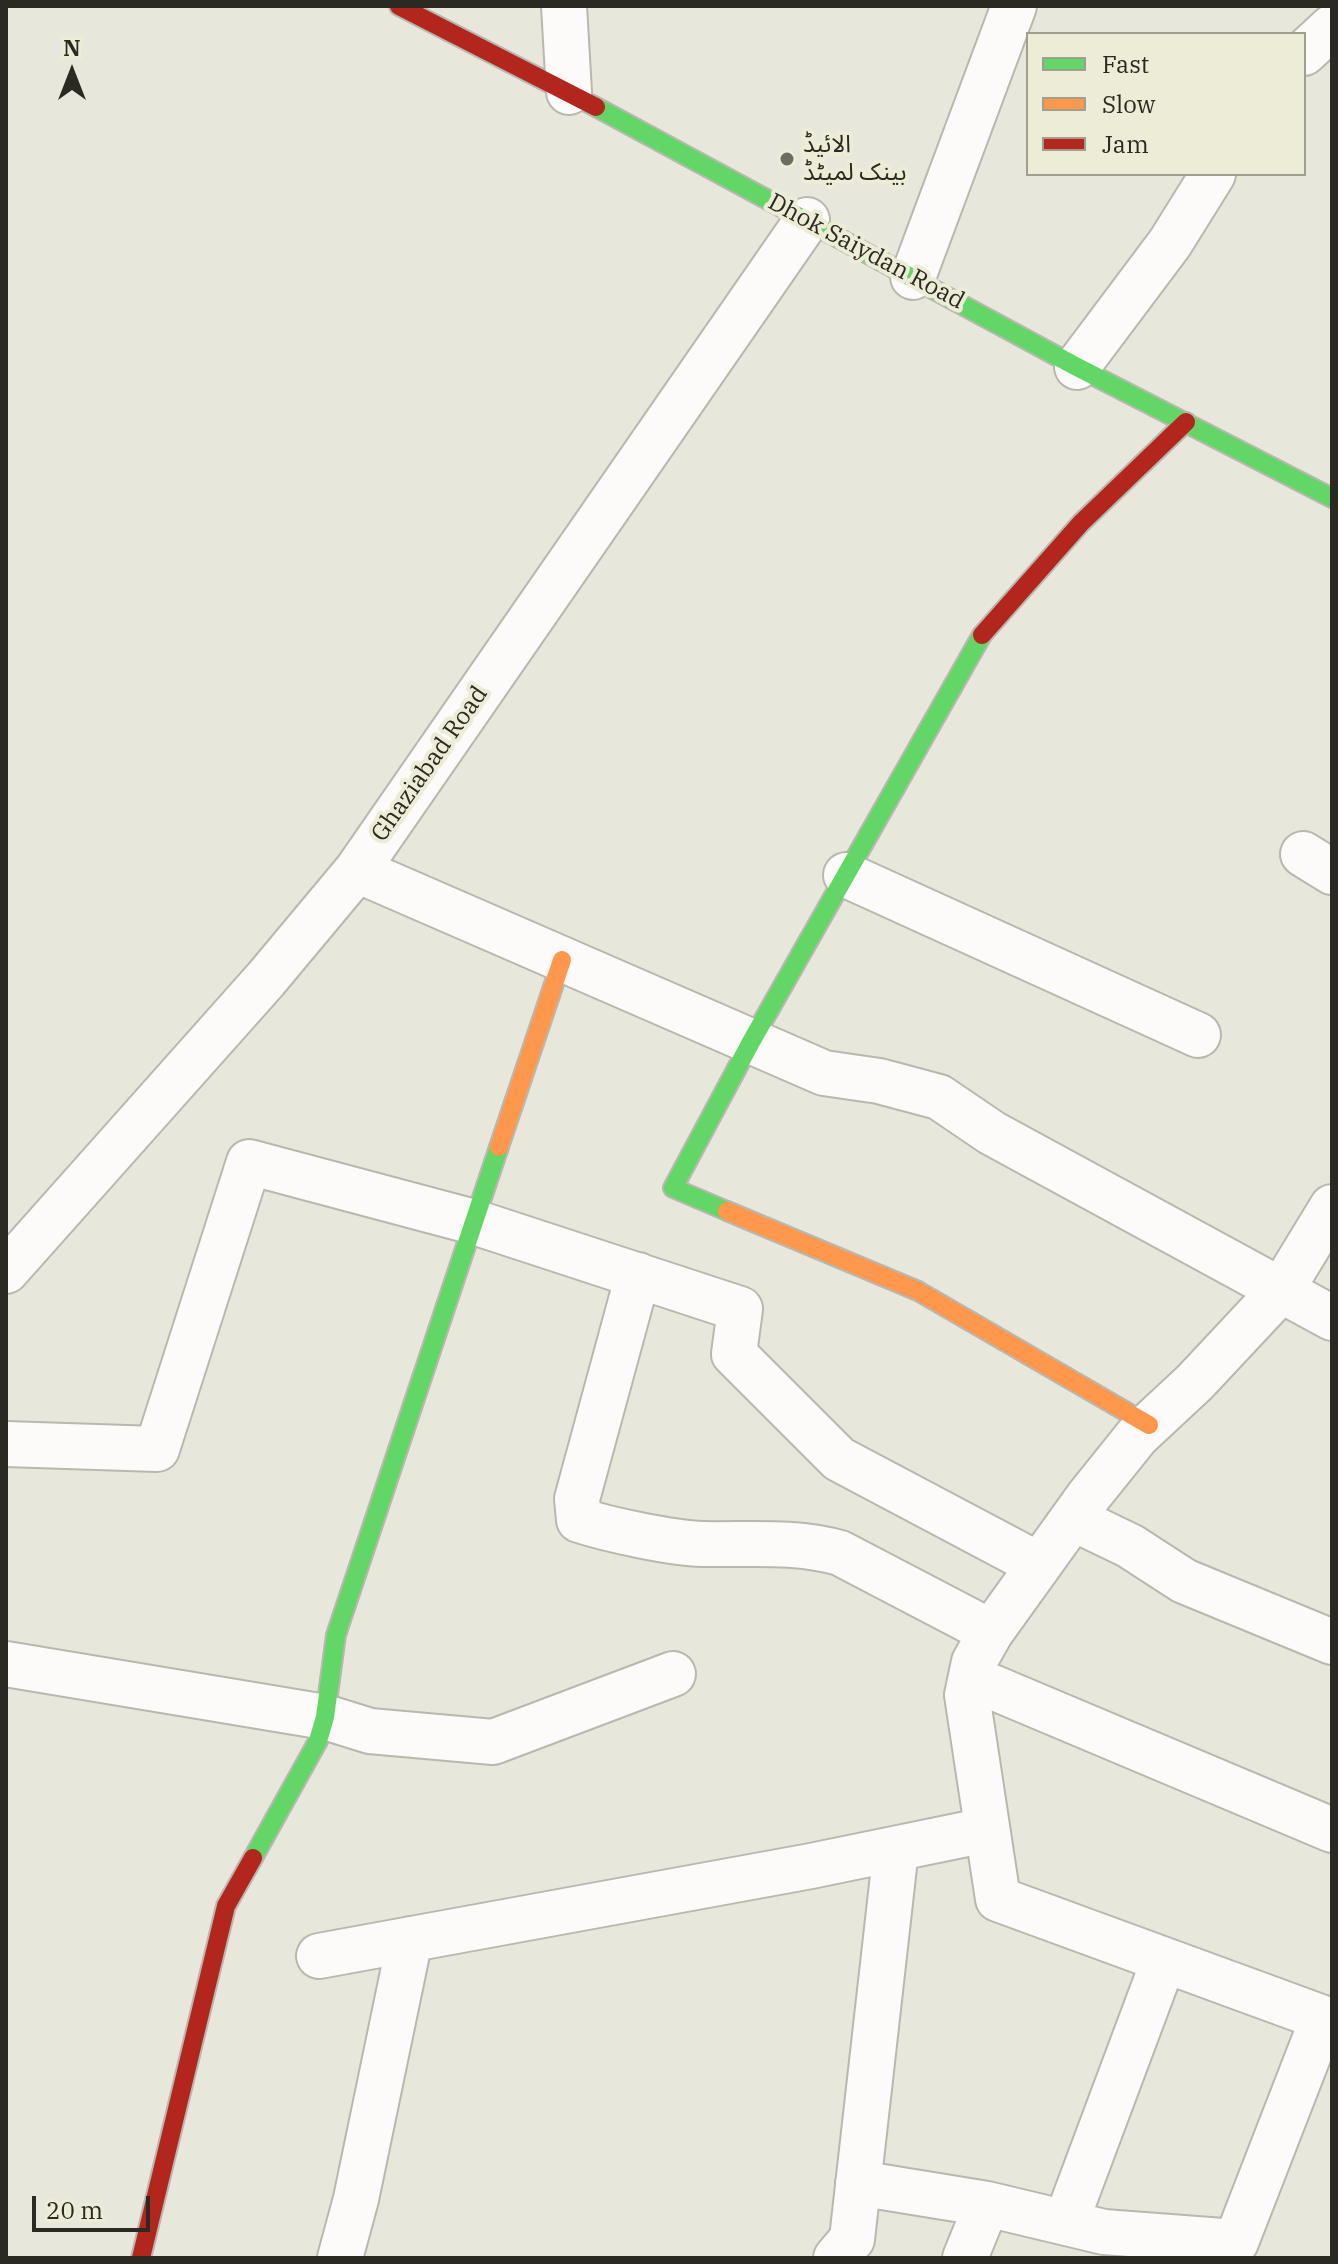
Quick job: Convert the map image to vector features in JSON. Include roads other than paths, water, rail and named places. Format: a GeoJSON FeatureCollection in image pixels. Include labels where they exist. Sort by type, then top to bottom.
{"type":"FeatureCollection","features":[{"type":"Feature","properties":{"kind":"street","name":"Dhok Saiydan Road"},"geometry":{"type":"LineString","coordinates":[[399,6],[569,92],[1077,367],[1332,498]]}},
{"type":"Feature","properties":{"kind":"street"},"geometry":{"type":"LineString","coordinates":[[564,6],[569,92]]}},
{"type":"Feature","properties":{"kind":"street"},"geometry":{"type":"LineString","coordinates":[[913,277],[1014,6]]}},
{"type":"Feature","properties":{"kind":"street"},"geometry":{"type":"LineString","coordinates":[[1306,51],[1332,27]]}},
{"type":"Feature","properties":{"kind":"street"},"geometry":{"type":"LineString","coordinates":[[1077,367],[1170,243],[1212,176]]}},
{"type":"Feature","properties":{"kind":"street","name":"Ghaziabad Road"},"geometry":{"type":"LineString","coordinates":[[6,1271],[266,979],[357,870],[807,220]]}},
{"type":"Feature","properties":{"kind":"street"},"geometry":{"type":"LineString","coordinates":[[1149,1425],[918,1291],[673,1188],[751,1042],[983,633],[1027,578],[1105,495],[1186,422]]}},
{"type":"Feature","properties":{"kind":"street"},"geometry":{"type":"LineString","coordinates":[[357,870],[824,1073],[879,1081],[939,1097],[992,1133],[1332,1318]]}},
{"type":"Feature","properties":{"kind":"street"},"geometry":{"type":"LineString","coordinates":[[846,875],[1198,1035]]}},
{"type":"Feature","properties":{"kind":"street"},"geometry":{"type":"LineString","coordinates":[[141,2258],[226,1906],[318,1741],[325,1717],[336,1635],[562,960]]}},
{"type":"Feature","properties":{"kind":"street"},"geometry":{"type":"LineString","coordinates":[[6,1444],[157,1449],[249,1162],[474,1222],[740,1309],[734,1354],[839,1459],[1039,1565]]}},
{"type":"Feature","properties":{"kind":"street"},"geometry":{"type":"LineString","coordinates":[[858,2183],[987,2204],[1104,2232],[1233,2250],[1327,2020],[998,1899],[967,1695],[974,1662],[991,1632],[1088,1497],[1137,1436],[1195,1382],[1282,1289],[1332,1207]]}},
{"type":"Feature","properties":{"kind":"street"},"geometry":{"type":"LineString","coordinates":[[638,1275],[577,1499],[579,1520],[698,1544],[819,1547],[840,1553],[991,1632]]}},
{"type":"Feature","properties":{"kind":"street"},"geometry":{"type":"LineString","coordinates":[[1074,1519],[1130,1546],[1184,1581],[1332,1642]]}},
{"type":"Feature","properties":{"kind":"street"},"geometry":{"type":"LineString","coordinates":[[6,1664],[325,1717],[370,1731],[493,1742],[673,1674]]}},
{"type":"Feature","properties":{"kind":"street"},"geometry":{"type":"LineString","coordinates":[[971,1678],[1332,1830]]}},
{"type":"Feature","properties":{"kind":"street"},"geometry":{"type":"LineString","coordinates":[[319,1956],[986,1830]]}},
{"type":"Feature","properties":{"kind":"street"},"geometry":{"type":"LineString","coordinates":[[836,2258],[852,2239],[896,1849]]}},
{"type":"Feature","properties":{"kind":"street"},"geometry":{"type":"LineString","coordinates":[[340,2258],[356,2199],[410,1939]]}},
{"type":"Feature","properties":{"kind":"street"},"geometry":{"type":"LineString","coordinates":[[1066,2222],[1164,1960]]}},
{"type":"Feature","properties":{"kind":"street"},"geometry":{"type":"LineString","coordinates":[[965,2258],[987,2204]]}},
{"type":"Feature","properties":{"kind":"place","name":"الائیڈ بینک لمیٹڈ"},"geometry":{"type":"Point","coordinates":[787,159]}}]}
